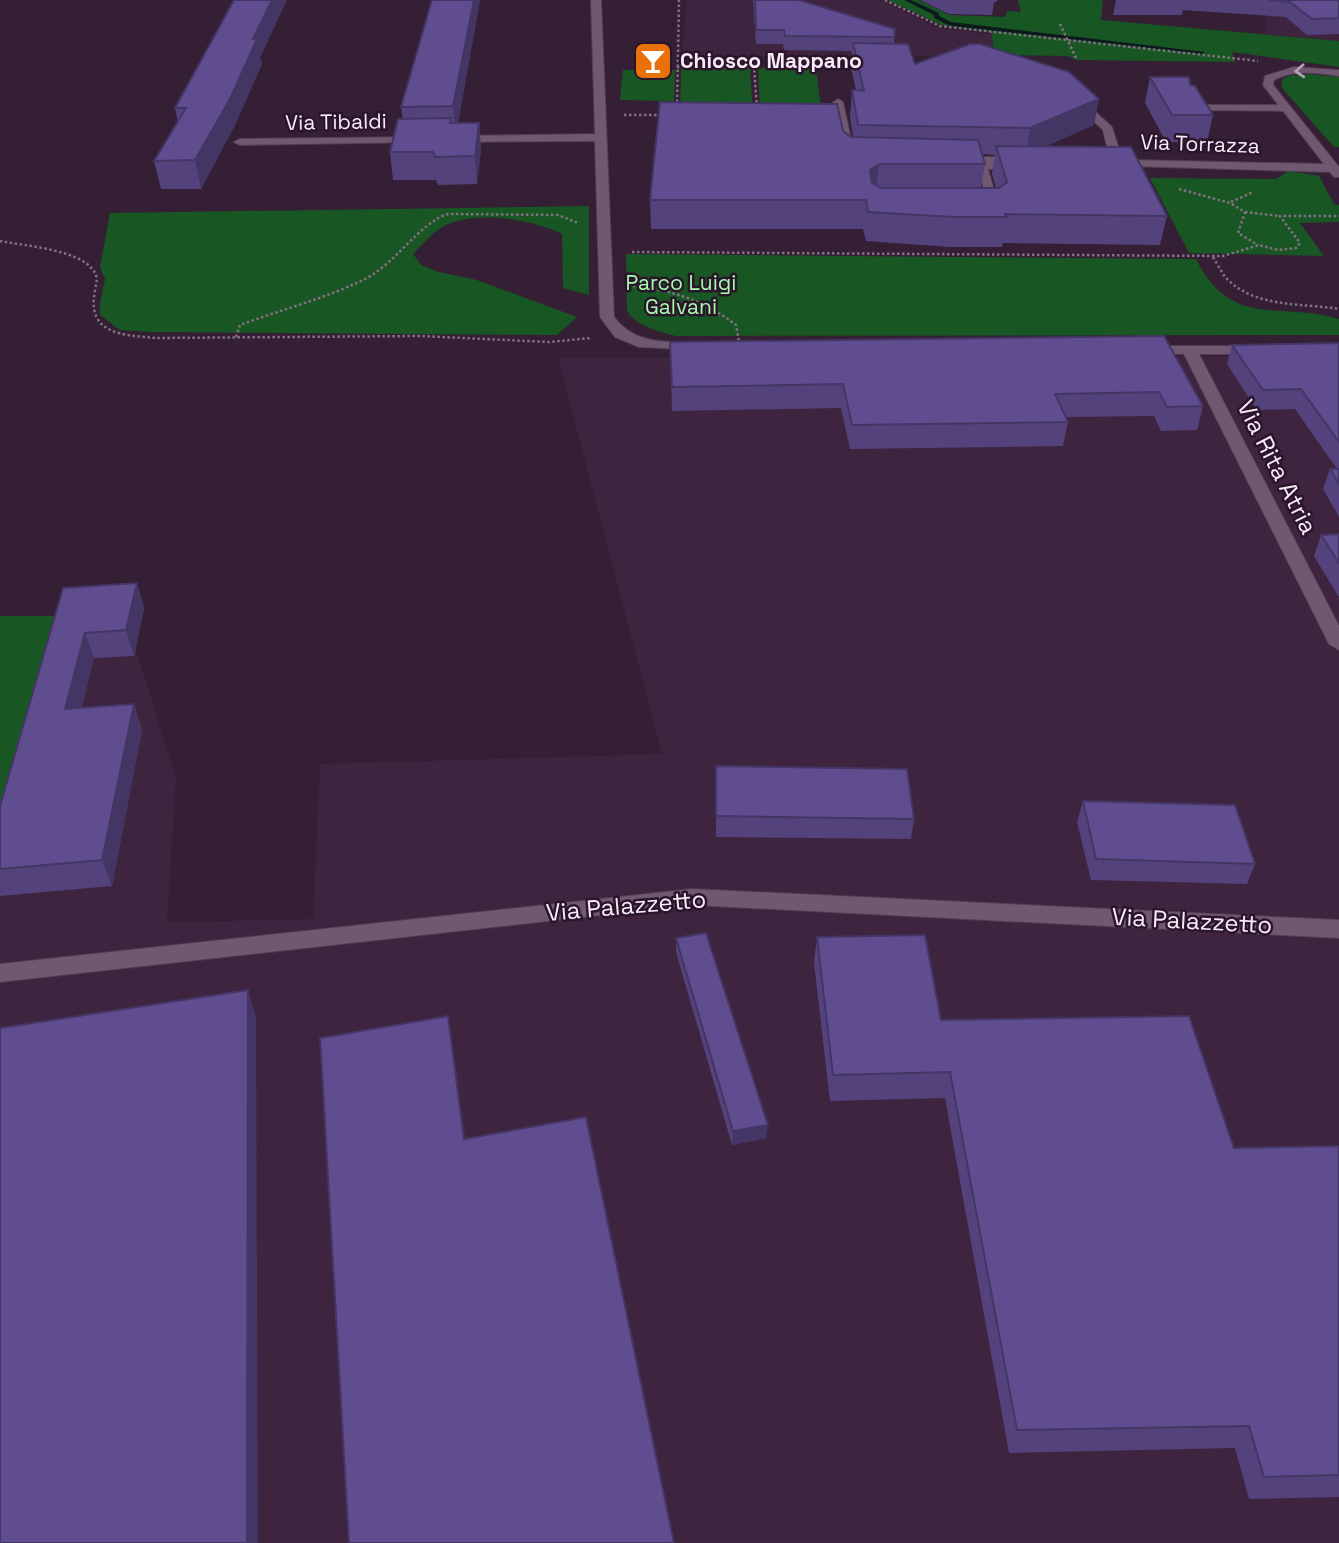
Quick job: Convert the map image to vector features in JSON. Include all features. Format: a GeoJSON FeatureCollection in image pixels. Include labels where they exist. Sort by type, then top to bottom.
{"type":"FeatureCollection","features":[{"type":"Feature","properties":{"kind":"street"},"geometry":{"type":"LineString","coordinates":[[596,0],[607,317],[620,334],[644,344],[740,347]]}},
{"type":"Feature","properties":{"kind":"street","name":"Via Torrazza"},"geometry":{"type":"LineString","coordinates":[[1336,172],[1268,85],[1269,78],[1276,74],[1297,69],[1339,73]]}},
{"type":"Feature","properties":{"kind":"street","name":"Via Torrazza"},"geometry":{"type":"LineString","coordinates":[[1056,89],[1070,93],[1108,129],[1113,147],[1131,163],[1336,172]]}},
{"type":"Feature","properties":{"kind":"street"},"geometry":{"type":"LineString","coordinates":[[838,102],[849,158],[862,159]]}},
{"type":"Feature","properties":{"kind":"street"},"geometry":{"type":"LineString","coordinates":[[443,140],[600,137]]}},
{"type":"Feature","properties":{"kind":"street","name":"Via Tibaldi"},"geometry":{"type":"LineString","coordinates":[[240,142],[430,140]]}},
{"type":"Feature","properties":{"kind":"street"},"geometry":{"type":"LineString","coordinates":[[944,160],[1039,164]]}},
{"type":"Feature","properties":{"kind":"street"},"geometry":{"type":"LineString","coordinates":[[1107,165],[1131,163]]}},
{"type":"Feature","properties":{"kind":"street"},"geometry":{"type":"LineString","coordinates":[[1135,350],[1271,351]]}},
{"type":"Feature","properties":{"kind":"street","name":"Via Rita Atria"},"geometry":{"type":"LineString","coordinates":[[1189,350],[1339,643]]}},
{"type":"Feature","properties":{"kind":"street","name":"Via Palazzetto"},"geometry":{"type":"LineString","coordinates":[[0,973],[691,897],[1339,929]]}},
{"type":"Feature","properties":{"kind":"lane"},"geometry":{"type":"LineString","coordinates":[[1190,108],[1284,108]]}},
{"type":"Feature","properties":{"kind":"lane"},"geometry":{"type":"LineString","coordinates":[[981,211],[994,211],[984,198],[982,166],[1039,164]]}},
{"type":"Feature","properties":{"kind":"path"},"geometry":{"type":"LineString","coordinates":[[677,115],[679,0]]}},
{"type":"Feature","properties":{"kind":"path"},"geometry":{"type":"LineString","coordinates":[[885,0],[940,26],[1232,58]]}},
{"type":"Feature","properties":{"kind":"path"},"geometry":{"type":"LineString","coordinates":[[1060,24],[1076,58]]}},
{"type":"Feature","properties":{"kind":"path"},"geometry":{"type":"LineString","coordinates":[[677,67],[754,67],[758,116]]}},
{"type":"Feature","properties":{"kind":"path"},"geometry":{"type":"LineString","coordinates":[[599,115],[664,115]]}},
{"type":"Feature","properties":{"kind":"path"},"geometry":{"type":"LineString","coordinates":[[1131,163],[1187,194],[1208,200],[1231,202],[1245,212],[1280,216],[1339,216]]}},
{"type":"Feature","properties":{"kind":"path"},"geometry":{"type":"LineString","coordinates":[[1245,212],[1238,233],[1259,245],[1278,250],[1296,248],[1300,243],[1280,216]]}},
{"type":"Feature","properties":{"kind":"path"},"geometry":{"type":"LineString","coordinates":[[236,337],[240,325],[364,280],[393,260],[438,217],[448,214],[558,215],[590,230],[602,230]]}},
{"type":"Feature","properties":{"kind":"path"},"geometry":{"type":"LineString","coordinates":[[0,241],[79,258],[93,269],[98,280],[92,304],[93,317],[101,326],[116,334],[156,338],[420,336],[549,342],[620,334]]}},
{"type":"Feature","properties":{"kind":"path"},"geometry":{"type":"LineString","coordinates":[[603,251],[1223,256],[1259,245]]}},
{"type":"Feature","properties":{"kind":"path"},"geometry":{"type":"LineString","coordinates":[[1213,256],[1227,279],[1252,295],[1291,305],[1322,305],[1339,309]]}},
{"type":"Feature","properties":{"kind":"path"},"geometry":{"type":"LineString","coordinates":[[604,285],[657,289],[706,303],[736,325],[740,347]]}},
{"type":"Feature","properties":{"kind":"shaded area"},"geometry":{"type":"Polygon","coordinates":[[[687,0],[881,0],[938,28],[991,34],[996,56],[682,56],[687,0]]]}},
{"type":"Feature","properties":{"kind":"shaded area"},"geometry":{"type":"Polygon","coordinates":[[[1266,0],[1339,0],[1339,41],[1266,34],[1266,0]]]}},
{"type":"Feature","properties":{"kind":"shaded area"},"geometry":{"type":"Polygon","coordinates":[[[1339,356],[1339,1543],[0,1543],[0,847],[80,622],[126,618],[176,778],[167,922],[313,919],[320,764],[662,754],[558,358],[1339,356]]]}},
{"type":"Feature","properties":{"kind":"green space"},"geometry":{"type":"Polygon","coordinates":[[[888,0],[918,0],[950,15],[1005,17],[1007,11],[1021,12],[1018,0],[1103,0],[1101,20],[1339,41],[1339,67],[1232,52],[1235,62],[1077,60],[1068,56],[995,55],[991,32],[944,26],[888,0]]]}},
{"type":"Feature","properties":{"kind":"green space"},"geometry":{"type":"Polygon","coordinates":[[[681,68],[750,68],[753,114],[680,113],[681,68]]]}},
{"type":"Feature","properties":{"kind":"green space"},"geometry":{"type":"Polygon","coordinates":[[[758,68],[816,68],[821,109],[760,109],[758,68]]]}},
{"type":"Feature","properties":{"kind":"green space"},"geometry":{"type":"Polygon","coordinates":[[[623,70],[675,70],[674,101],[620,100],[623,70]]]}},
{"type":"Feature","properties":{"kind":"green space"},"geometry":{"type":"Polygon","coordinates":[[[1308,74],[1339,77],[1339,147],[1334,147],[1282,88],[1282,80],[1288,76],[1308,74]]]}},
{"type":"Feature","properties":{"kind":"green space"},"geometry":{"type":"Polygon","coordinates":[[[1289,171],[1319,176],[1334,204],[1339,205],[1339,222],[1300,223],[1324,256],[1189,253],[1150,178],[1276,179],[1289,171]]]}},
{"type":"Feature","properties":{"kind":"green space"},"geometry":{"type":"Polygon","coordinates":[[[589,206],[589,295],[563,288],[562,234],[519,220],[485,218],[454,222],[437,230],[413,254],[421,265],[439,272],[477,280],[577,317],[557,335],[150,332],[120,330],[100,315],[105,279],[100,267],[110,213],[589,206]]]}},
{"type":"Feature","properties":{"kind":"green space","name":"Parco Luigi Galvani"},"geometry":{"type":"Polygon","coordinates":[[[626,254],[1196,259],[1210,281],[1225,296],[1258,309],[1317,314],[1339,319],[1339,335],[676,336],[636,321],[627,311],[626,254]]]}},
{"type":"Feature","properties":{"kind":"green space"},"geometry":{"type":"Polygon","coordinates":[[[0,616],[80,616],[0,845],[0,616]]]}},
{"type":"Feature","properties":{"kind":"building"},"geometry":{"type":"Polygon","coordinates":[[[234,0],[272,0],[253,39],[257,39],[230,99],[195,160],[154,161],[186,108],[175,108],[234,0]]]}},
{"type":"Feature","properties":{"kind":"building"},"geometry":{"type":"Polygon","coordinates":[[[432,0],[474,0],[453,106],[401,107],[432,0]]]}},
{"type":"Feature","properties":{"kind":"building"},"geometry":{"type":"Polygon","coordinates":[[[755,0],[799,0],[895,29],[894,37],[785,36],[784,30],[756,30],[755,0]]]}},
{"type":"Feature","properties":{"kind":"building"},"geometry":{"type":"Polygon","coordinates":[[[1269,0],[1339,0],[1339,18],[1312,19],[1290,2],[1269,0]]]}},
{"type":"Feature","properties":{"kind":"building"},"geometry":{"type":"Polygon","coordinates":[[[853,43],[908,44],[915,64],[970,44],[980,44],[1069,72],[1099,99],[1030,128],[858,125],[852,90],[864,91],[853,43]]]}},
{"type":"Feature","properties":{"kind":"building"},"geometry":{"type":"Polygon","coordinates":[[[1150,77],[1189,77],[1190,85],[1195,86],[1213,115],[1172,115],[1150,77]]]}},
{"type":"Feature","properties":{"kind":"building"},"geometry":{"type":"Polygon","coordinates":[[[660,102],[837,104],[843,131],[851,137],[978,140],[985,164],[879,164],[870,170],[872,183],[881,188],[999,188],[1007,182],[996,146],[1131,147],[1167,216],[1005,214],[1007,217],[954,217],[868,212],[866,200],[650,200],[660,102]]]}},
{"type":"Feature","properties":{"kind":"building"},"geometry":{"type":"Polygon","coordinates":[[[451,118],[450,123],[479,123],[475,156],[435,157],[433,152],[390,152],[398,119],[451,118]]]}},
{"type":"Feature","properties":{"kind":"building"},"geometry":{"type":"Polygon","coordinates":[[[1164,336],[1203,406],[1167,407],[1159,392],[1055,394],[1068,422],[852,425],[843,384],[672,387],[670,342],[1164,336]]]}},
{"type":"Feature","properties":{"kind":"building"},"geometry":{"type":"Polygon","coordinates":[[[1339,343],[1339,442],[1301,389],[1263,390],[1232,345],[1339,343]]]}},
{"type":"Feature","properties":{"kind":"building"},"geometry":{"type":"Polygon","coordinates":[[[1330,469],[1339,469],[1339,484],[1330,469]]]}},
{"type":"Feature","properties":{"kind":"building"},"geometry":{"type":"Polygon","coordinates":[[[1339,534],[1339,563],[1321,535],[1339,534]]]}},
{"type":"Feature","properties":{"kind":"building"},"geometry":{"type":"Polygon","coordinates":[[[137,583],[126,630],[85,633],[65,709],[134,704],[102,860],[0,869],[0,806],[63,588],[137,583]]]}},
{"type":"Feature","properties":{"kind":"building"},"geometry":{"type":"Polygon","coordinates":[[[716,766],[907,769],[914,819],[716,816],[716,766]]]}},
{"type":"Feature","properties":{"kind":"building"},"geometry":{"type":"Polygon","coordinates":[[[1083,801],[1235,805],[1255,864],[1096,859],[1083,801]]]}},
{"type":"Feature","properties":{"kind":"building"},"geometry":{"type":"Polygon","coordinates":[[[706,933],[768,1125],[733,1131],[676,938],[706,933]]]}},
{"type":"Feature","properties":{"kind":"building"},"geometry":{"type":"Polygon","coordinates":[[[925,935],[941,1020],[1189,1016],[1234,1148],[1339,1146],[1339,1475],[1264,1477],[1249,1426],[1017,1430],[950,1072],[833,1075],[817,937],[925,935]]]}},
{"type":"Feature","properties":{"kind":"building"},"geometry":{"type":"Polygon","coordinates":[[[248,990],[247,1543],[0,1543],[0,1028],[248,990]]]}},
{"type":"Feature","properties":{"kind":"building"},"geometry":{"type":"Polygon","coordinates":[[[448,1016],[464,1139],[586,1117],[674,1543],[349,1543],[320,1038],[448,1016]]]}},
{"type":"Feature","properties":{"kind":"waterway"},"geometry":{"type":"LineString","coordinates":[[907,0],[937,14],[936,17],[950,24],[1202,52]]}},
{"type":"Feature","properties":{"kind":"place","name":"Chiosco Mappano"},"geometry":{"type":"Point","coordinates":[653,61]}}]}
